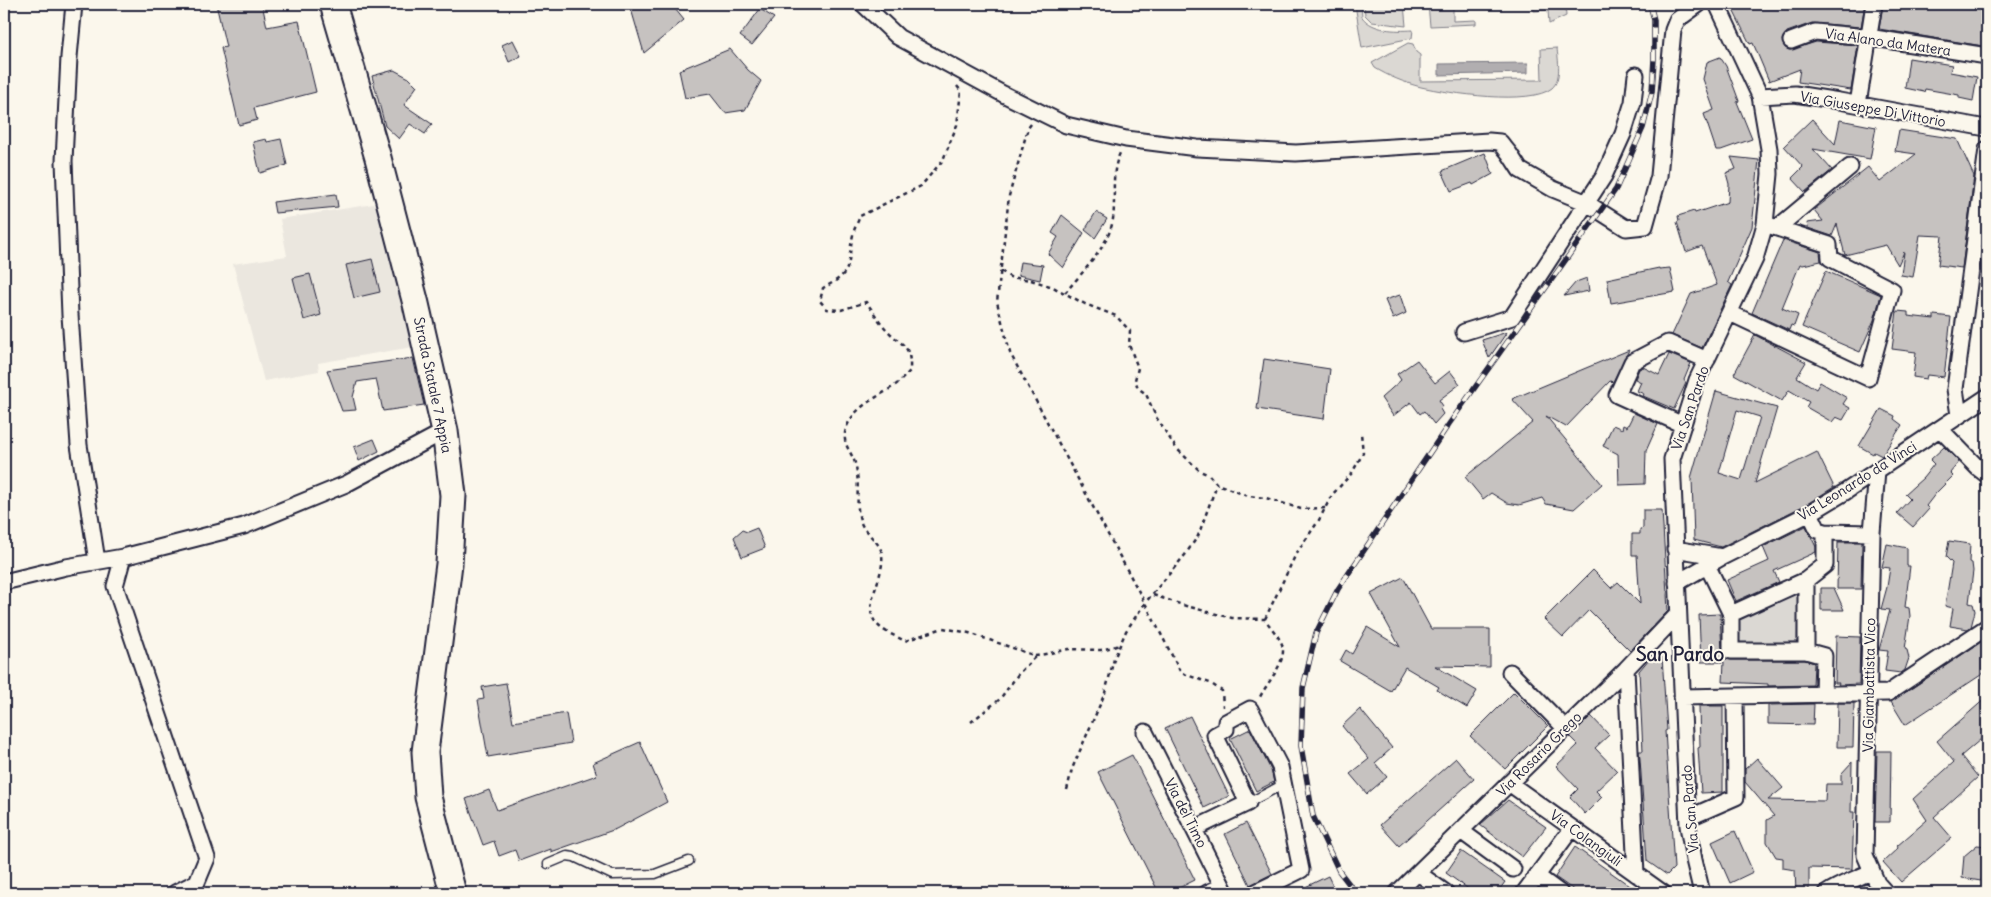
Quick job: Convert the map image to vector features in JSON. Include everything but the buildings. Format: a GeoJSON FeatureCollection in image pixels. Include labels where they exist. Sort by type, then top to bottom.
{"type":"FeatureCollection","features":[{"type":"Feature","properties":{"kind":"main road","name":"Strada Statale 7 Appia"},"geometry":{"type":"LineString","coordinates":[[332,4],[378,158],[416,304],[446,431],[452,495],[449,564],[425,752],[428,797],[452,893]]}},
{"type":"Feature","properties":{"kind":"street"},"geometry":{"type":"LineString","coordinates":[[74,4],[69,58],[64,161],[69,286],[79,445],[98,561]]}},
{"type":"Feature","properties":{"kind":"street"},"geometry":{"type":"LineString","coordinates":[[862,4],[898,37],[1066,126],[1126,139],[1197,148],[1296,153],[1489,141],[1500,142],[1520,170],[1553,189],[1585,202],[1626,228],[1645,226],[1659,176],[1673,30],[1677,20],[1699,4]]}},
{"type":"Feature","properties":{"kind":"street","name":"Via San Pardo"},"geometry":{"type":"LineString","coordinates":[[1702,893],[1694,860],[1688,818],[1672,459],[1697,380],[1771,226],[1769,149],[1760,96],[1717,4]]}},
{"type":"Feature","properties":{"kind":"street"},"geometry":{"type":"LineString","coordinates":[[1858,104],[1874,4]]}},
{"type":"Feature","properties":{"kind":"street","name":"Via Alano da Matera"},"geometry":{"type":"LineString","coordinates":[[1791,41],[1815,32],[1868,37],[1987,56]]}},
{"type":"Feature","properties":{"kind":"street"},"geometry":{"type":"LineString","coordinates":[[1464,332],[1512,317],[1585,202],[1604,176],[1623,134],[1633,102],[1636,75]]}},
{"type":"Feature","properties":{"kind":"street","name":"Via Giuseppe Di Vittorio"},"geometry":{"type":"LineString","coordinates":[[1760,96],[1795,94],[1987,126]]}},
{"type":"Feature","properties":{"kind":"street"},"geometry":{"type":"LineString","coordinates":[[1959,415],[1954,389],[1987,149]]}},
{"type":"Feature","properties":{"kind":"street"},"geometry":{"type":"LineString","coordinates":[[1771,226],[1850,167]]}},
{"type":"Feature","properties":{"kind":"street"},"geometry":{"type":"LineString","coordinates":[[1730,313],[1868,378],[1892,290],[1830,258],[1829,245],[1771,226]]}},
{"type":"Feature","properties":{"kind":"street"},"geometry":{"type":"LineString","coordinates":[[1683,425],[1617,395],[1632,362],[1668,343],[1707,360]]}},
{"type":"Feature","properties":{"kind":"street","name":"Via Leonardo da Vinci"},"geometry":{"type":"LineString","coordinates":[[1677,583],[1722,557],[1810,513],[1877,471],[1987,397]]}},
{"type":"Feature","properties":{"kind":"street"},"geometry":{"type":"LineString","coordinates":[[1940,429],[1987,475]]}},
{"type":"Feature","properties":{"kind":"street"},"geometry":{"type":"LineString","coordinates":[[4,582],[66,567],[123,557],[244,526],[346,484],[446,431]]}},
{"type":"Feature","properties":{"kind":"street","name":"Via Giambattista Vico"},"geometry":{"type":"LineString","coordinates":[[1877,471],[1872,533],[1865,855],[1877,882],[1886,893]]}},
{"type":"Feature","properties":{"kind":"street"},"geometry":{"type":"LineString","coordinates":[[1810,513],[1818,530],[1825,532],[1872,533]]}},
{"type":"Feature","properties":{"kind":"street"},"geometry":{"type":"LineString","coordinates":[[1731,614],[1806,580],[1825,565],[1825,532]]}},
{"type":"Feature","properties":{"kind":"street"},"geometry":{"type":"LineString","coordinates":[[1675,549],[1722,557]]}},
{"type":"Feature","properties":{"kind":"street"},"geometry":{"type":"LineString","coordinates":[[123,557],[115,586],[207,858],[197,882],[175,893]]}},
{"type":"Feature","properties":{"kind":"street"},"geometry":{"type":"LineString","coordinates":[[1707,566],[1731,614],[1731,651],[1806,651],[1824,656],[1824,694]]}},
{"type":"Feature","properties":{"kind":"street"},"geometry":{"type":"LineString","coordinates":[[1806,580],[1806,651]]}},
{"type":"Feature","properties":{"kind":"street","name":"Via Rosario Grego"},"geometry":{"type":"LineString","coordinates":[[1397,893],[1626,669],[1678,614]]}},
{"type":"Feature","properties":{"kind":"street"},"geometry":{"type":"LineString","coordinates":[[1682,697],[1888,693],[1987,627]]}},
{"type":"Feature","properties":{"kind":"street"},"geometry":{"type":"LineString","coordinates":[[1626,669],[1636,874]]}},
{"type":"Feature","properties":{"kind":"street"},"geometry":{"type":"LineString","coordinates":[[1510,672],[1565,728]]}},
{"type":"Feature","properties":{"kind":"street"},"geometry":{"type":"LineString","coordinates":[[1688,818],[1736,797],[1735,696]]}},
{"type":"Feature","properties":{"kind":"street"},"geometry":{"type":"LineString","coordinates":[[1194,829],[1248,803],[1216,735],[1226,729],[1226,722],[1250,709],[1280,767],[1300,870],[1254,893]]}},
{"type":"Feature","properties":{"kind":"street","name":"Via del Timo"},"geometry":{"type":"LineString","coordinates":[[1145,732],[1224,889]]}},
{"type":"Feature","properties":{"kind":"street","name":"Via Colangiuli"},"geometry":{"type":"LineString","coordinates":[[1509,783],[1663,893]]}},
{"type":"Feature","properties":{"kind":"street"},"geometry":{"type":"LineString","coordinates":[[1524,893],[1572,828]]}},
{"type":"Feature","properties":{"kind":"street"},"geometry":{"type":"LineString","coordinates":[[1461,831],[1513,869]]}},
{"type":"Feature","properties":{"kind":"street"},"geometry":{"type":"LineString","coordinates":[[1826,893],[1837,886],[1872,871]]}},
{"type":"Feature","properties":{"kind":"street"},"geometry":{"type":"LineString","coordinates":[[1418,873],[1446,893]]}},
{"type":"Feature","properties":{"kind":"street"},"geometry":{"type":"LineString","coordinates":[[1537,876],[1560,893]]}},
{"type":"Feature","properties":{"kind":"street"},"geometry":{"type":"LineString","coordinates":[[1207,893],[1224,889]]}},
{"type":"Feature","properties":{"kind":"lane"},"geometry":{"type":"LineString","coordinates":[[1248,803],[1284,784]]}},
{"type":"Feature","properties":{"kind":"lane"},"geometry":{"type":"LineString","coordinates":[[548,864],[567,856],[574,857],[612,875],[624,875],[655,874],[689,861]]}},
{"type":"Feature","properties":{"kind":"path"},"geometry":{"type":"LineString","coordinates":[[958,70],[953,81],[961,91],[957,125],[943,160],[921,186],[860,216],[853,234],[850,265],[837,281],[823,288],[820,301],[827,309],[841,310],[866,302],[887,331],[904,344],[911,359],[910,371],[896,385],[859,408],[847,425],[845,445],[855,462],[858,482],[857,509],[862,525],[880,548],[882,558],[881,574],[870,608],[873,620],[882,630],[905,640],[943,628],[969,633],[1036,656],[1069,649],[1101,650],[1120,645]]}},
{"type":"Feature","properties":{"kind":"path"},"geometry":{"type":"LineString","coordinates":[[1039,112],[1028,128],[1009,196],[997,302],[1010,353],[1145,603],[1181,674],[1210,683],[1222,691],[1222,704],[1229,720]]}},
{"type":"Feature","properties":{"kind":"path"},"geometry":{"type":"LineString","coordinates":[[1065,294],[1103,245],[1113,220],[1114,182],[1118,156],[1126,139]]}},
{"type":"Feature","properties":{"kind":"path"},"geometry":{"type":"LineString","coordinates":[[1001,271],[1010,277],[1031,280],[1116,316],[1130,331],[1129,345],[1138,368],[1135,380],[1138,388],[1146,394],[1156,417],[1176,448],[1200,471],[1209,474],[1217,484],[1248,496],[1266,498],[1301,509],[1326,508]]}},
{"type":"Feature","properties":{"kind":"path"},"geometry":{"type":"LineString","coordinates":[[1265,620],[1296,554],[1332,496],[1352,473],[1363,453],[1362,433]]}},
{"type":"Feature","properties":{"kind":"path"},"geometry":{"type":"LineString","coordinates":[[1067,790],[1072,770],[1105,693],[1114,659],[1126,631],[1145,603],[1198,536],[1217,484]]}},
{"type":"Feature","properties":{"kind":"path"},"geometry":{"type":"LineString","coordinates":[[1153,594],[1186,606],[1232,618],[1265,620]]}},
{"type":"Feature","properties":{"kind":"path"},"geometry":{"type":"LineString","coordinates":[[1253,714],[1264,688],[1283,661],[1282,644],[1265,620]]}},
{"type":"Feature","properties":{"kind":"path"},"geometry":{"type":"LineString","coordinates":[[971,722],[1000,699],[1019,673],[1036,656]]}},
{"type":"Feature","properties":{"kind":"shaded area"},"geometry":{"type":"Polygon","coordinates":[[[1355,4],[1361,4],[1362,17],[1372,25],[1392,30],[1413,30],[1412,38],[1362,48],[1355,4]]]}},
{"type":"Feature","properties":{"kind":"shaded area"},"geometry":{"type":"Polygon","coordinates":[[[1364,4],[1404,4],[1406,26],[1372,22],[1365,15],[1364,4]]]}},
{"type":"Feature","properties":{"kind":"shaded area"},"geometry":{"type":"Polygon","coordinates":[[[1428,4],[1453,4],[1453,21],[1476,20],[1476,24],[1430,26],[1428,4]]]}},
{"type":"Feature","properties":{"kind":"shaded area"},"geometry":{"type":"Polygon","coordinates":[[[1534,4],[1565,4],[1566,16],[1549,24],[1548,10],[1534,11],[1534,4]]]}},
{"type":"Feature","properties":{"kind":"shaded area"},"geometry":{"type":"Polygon","coordinates":[[[1408,43],[1413,44],[1416,52],[1420,55],[1420,81],[1542,80],[1541,49],[1557,48],[1559,69],[1557,80],[1552,88],[1541,93],[1526,96],[1468,95],[1421,87],[1397,79],[1375,68],[1372,63],[1408,43]]]}},
{"type":"Feature","properties":{"kind":"shaded area"},"geometry":{"type":"Polygon","coordinates":[[[1528,63],[1528,73],[1439,75],[1439,64],[1528,63]]]}},
{"type":"Feature","properties":{"kind":"shaded area"},"geometry":{"type":"Polygon","coordinates":[[[380,203],[413,347],[318,363],[319,371],[264,381],[233,264],[287,256],[280,219],[380,203]]]}},
{"type":"Feature","properties":{"kind":"shaded area"},"geometry":{"type":"Polygon","coordinates":[[[1798,589],[1797,642],[1737,644],[1737,617],[1798,589]]]}},
{"type":"Feature","properties":{"kind":"railway"},"geometry":{"type":"LineString","coordinates":[[1356,893],[1339,871],[1313,816],[1301,746],[1303,688],[1316,633],[1338,589],[1449,424],[1616,189],[1643,128],[1652,92],[1654,20],[1650,4]]}},
{"type":"Feature","properties":{"kind":"district","name":"San Pardo"},"geometry":{"type":"Point","coordinates":[1680,654]}}]}
